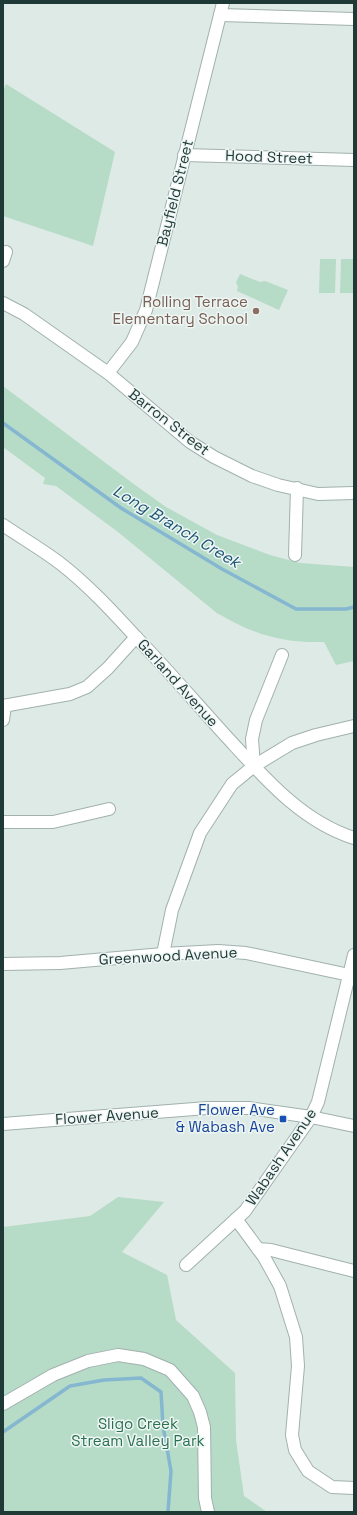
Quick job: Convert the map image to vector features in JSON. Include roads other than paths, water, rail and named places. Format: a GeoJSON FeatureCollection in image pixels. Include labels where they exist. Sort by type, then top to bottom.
{"type":"FeatureCollection","features":[{"type":"Feature","properties":{"kind":"street"},"geometry":{"type":"LineString","coordinates":[[221,9],[354,19]]}},
{"type":"Feature","properties":{"kind":"street","name":"Bayfield Street"},"geometry":{"type":"LineString","coordinates":[[108,373],[132,342],[146,310],[221,9]]}},
{"type":"Feature","properties":{"kind":"street","name":"Hood Street"},"geometry":{"type":"LineString","coordinates":[[184,155],[354,160]]}},
{"type":"Feature","properties":{"kind":"street","name":"Barron Street"},"geometry":{"type":"LineString","coordinates":[[3,303],[24,314],[108,373],[190,442],[214,457],[252,476],[278,485],[297,488],[318,494],[354,493]]}},
{"type":"Feature","properties":{"kind":"street"},"geometry":{"type":"LineString","coordinates":[[295,555],[297,488]]}},
{"type":"Feature","properties":{"kind":"street","name":"Garland Avenue"},"geometry":{"type":"LineString","coordinates":[[3,525],[61,564],[84,584],[136,637],[254,766],[286,798],[308,815],[354,838]]}},
{"type":"Feature","properties":{"kind":"street"},"geometry":{"type":"LineString","coordinates":[[3,720],[4,706],[70,694],[87,687],[108,668],[136,637]]}},
{"type":"Feature","properties":{"kind":"street"},"geometry":{"type":"LineString","coordinates":[[254,766],[252,738],[256,720],[282,655]]}},
{"type":"Feature","properties":{"kind":"street"},"geometry":{"type":"LineString","coordinates":[[163,954],[172,910],[200,833],[232,784],[254,766],[292,743],[316,734],[354,726]]}},
{"type":"Feature","properties":{"kind":"street"},"geometry":{"type":"LineString","coordinates":[[3,822],[53,822],[109,809]]}},
{"type":"Feature","properties":{"kind":"street","name":"Greenwood Avenue"},"geometry":{"type":"LineString","coordinates":[[3,964],[60,963],[163,954],[246,952],[352,975]]}},
{"type":"Feature","properties":{"kind":"street","name":"Wabash Avenue"},"geometry":{"type":"LineString","coordinates":[[186,1265],[245,1211],[311,1117],[318,1102],[352,975],[354,955]]}},
{"type":"Feature","properties":{"kind":"street","name":"Flower Avenue"},"geometry":{"type":"LineString","coordinates":[[3,1124],[207,1108],[250,1108],[311,1117],[354,1126]]}},
{"type":"Feature","properties":{"kind":"street"},"geometry":{"type":"LineString","coordinates":[[236,1218],[258,1249],[280,1286],[296,1337],[298,1366],[292,1435],[295,1450],[308,1471],[332,1488],[354,1488]]}},
{"type":"Feature","properties":{"kind":"street"},"geometry":{"type":"LineString","coordinates":[[258,1249],[271,1250],[354,1271]]}},
{"type":"Feature","properties":{"kind":"street"},"geometry":{"type":"LineString","coordinates":[[3,1404],[53,1375],[88,1360],[118,1355],[144,1359],[170,1370],[193,1396],[200,1412],[204,1427],[205,1498],[208,1512]]}},
{"type":"Feature","properties":{"kind":"waterway","name":"Long Branch Creek"},"geometry":{"type":"LineString","coordinates":[[3,423],[121,508],[222,569],[296,609],[346,609],[354,607]]}},
{"type":"Feature","properties":{"kind":"waterway"},"geometry":{"type":"LineString","coordinates":[[3,1432],[70,1386],[104,1380],[141,1378],[161,1392],[163,1426],[171,1471],[168,1512]]}},
{"type":"Feature","properties":{"kind":"place","name":"Rolling Terrace Elementary School"},"geometry":{"type":"Point","coordinates":[256,311]}},
{"type":"Feature","properties":{"kind":"place","name":"Flower Ave & Wabash Ave"},"geometry":{"type":"Point","coordinates":[283,1119]}},
{"type":"Feature","properties":{"kind":"park label","name":"Sligo Creek Stream Valley Park"},"geometry":{"type":"Point","coordinates":[138,1432]}}]}
